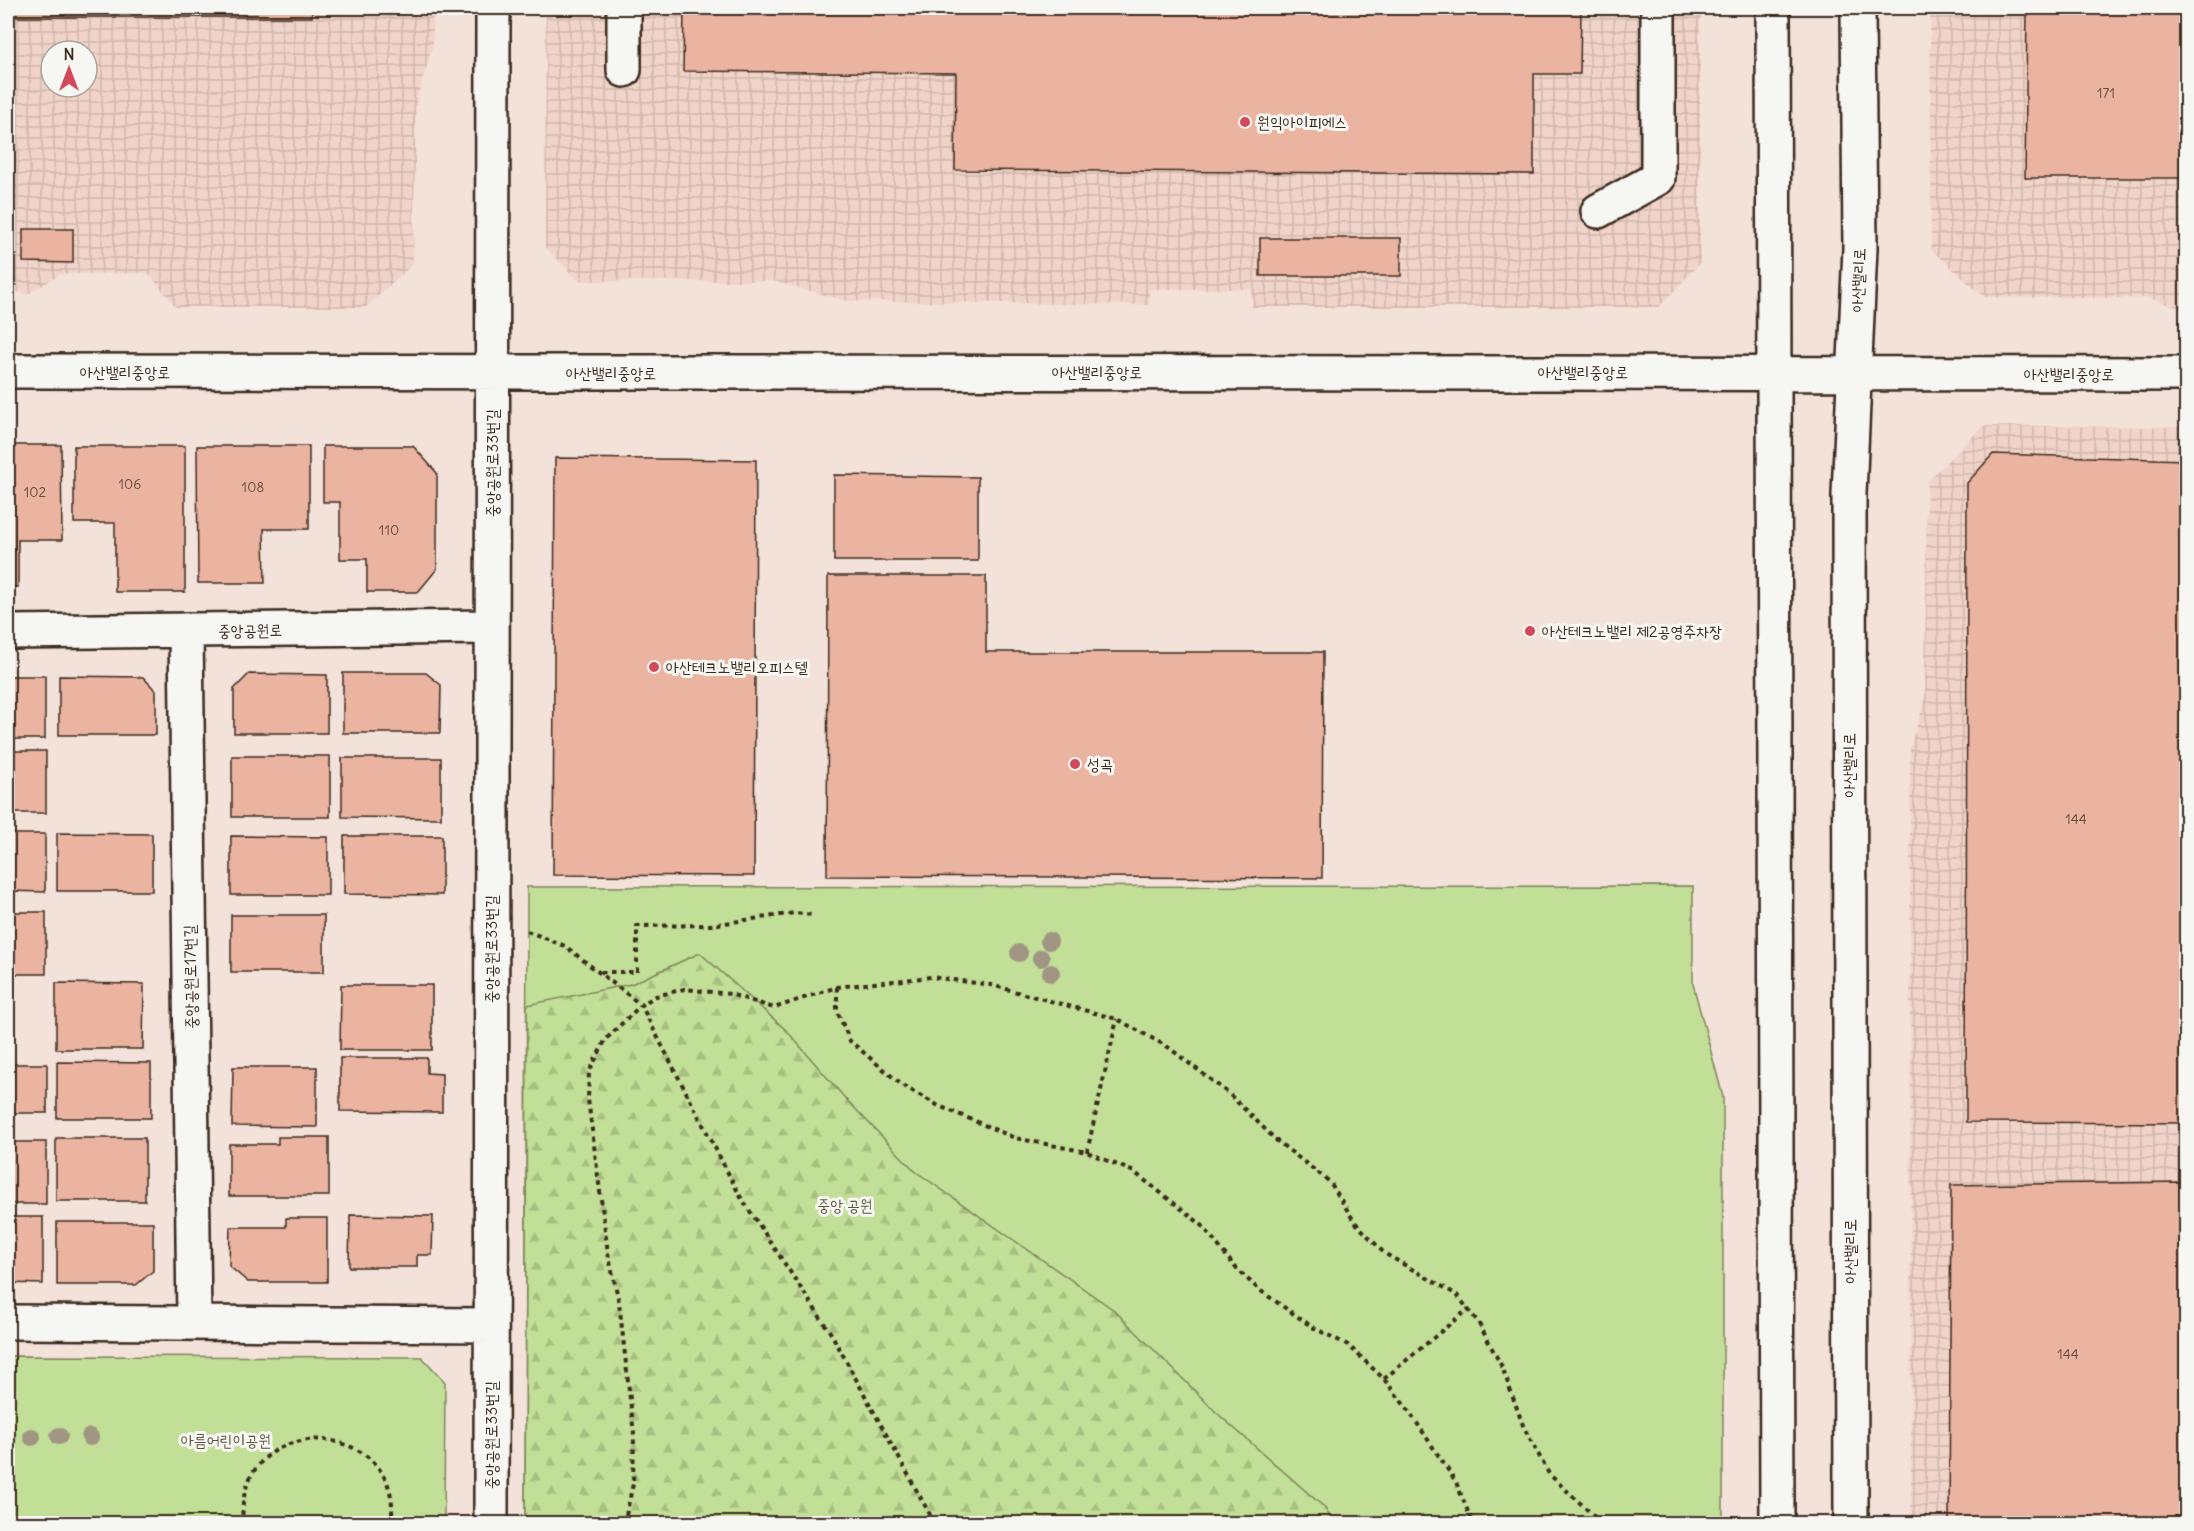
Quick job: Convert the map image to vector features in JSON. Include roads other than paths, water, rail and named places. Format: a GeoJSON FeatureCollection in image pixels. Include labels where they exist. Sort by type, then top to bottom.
{"type":"FeatureCollection","features":[{"type":"Feature","properties":{"kind":"street","name":"중앙공원로33번길"},"geometry":{"type":"LineString","coordinates":[[491,1524],[492,8]]}},
{"type":"Feature","properties":{"kind":"street"},"geometry":{"type":"LineString","coordinates":[[624,8],[624,70]]}},
{"type":"Feature","properties":{"kind":"street"},"geometry":{"type":"LineString","coordinates":[[1598,211],[1658,178],[1658,8]]}},
{"type":"Feature","properties":{"kind":"street"},"geometry":{"type":"LineString","coordinates":[[1773,8],[1772,372],[1777,1524]]}},
{"type":"Feature","properties":{"kind":"street","name":"아산밸리로"},"geometry":{"type":"LineString","coordinates":[[1851,1524],[1849,494],[1860,248],[1858,8]]}},
{"type":"Feature","properties":{"kind":"street","name":"아산밸리중앙로"},"geometry":{"type":"LineString","coordinates":[[8,371],[492,374],[1772,372],[2187,374]]}},
{"type":"Feature","properties":{"kind":"street","name":"중앙공원로"},"geometry":{"type":"LineString","coordinates":[[8,632],[492,627]]}},
{"type":"Feature","properties":{"kind":"street","name":"중앙공원로17번길"},"geometry":{"type":"LineString","coordinates":[[186,630],[194,1323]]}},
{"type":"Feature","properties":{"kind":"street"},"geometry":{"type":"LineString","coordinates":[[8,1322],[491,1325]]}},
{"type":"Feature","properties":{"kind":"place","name":"원익아이피에스"},"geometry":{"type":"Point","coordinates":[1245,122]}},
{"type":"Feature","properties":{"kind":"place","name":"아산테크노밸리 제2공영주차장"},"geometry":{"type":"Point","coordinates":[1530,631]}},
{"type":"Feature","properties":{"kind":"place","name":"아산테크노밸리오피스텔"},"geometry":{"type":"Point","coordinates":[654,667]}},
{"type":"Feature","properties":{"kind":"place","name":"성곡"},"geometry":{"type":"Point","coordinates":[1075,764]}},
{"type":"Feature","properties":{"kind":"park label","name":"중앙 공원"},"geometry":{"type":"Point","coordinates":[845,1205]}},
{"type":"Feature","properties":{"kind":"park label","name":"아름어린이공원"},"geometry":{"type":"Point","coordinates":[226,1440]}}]}
